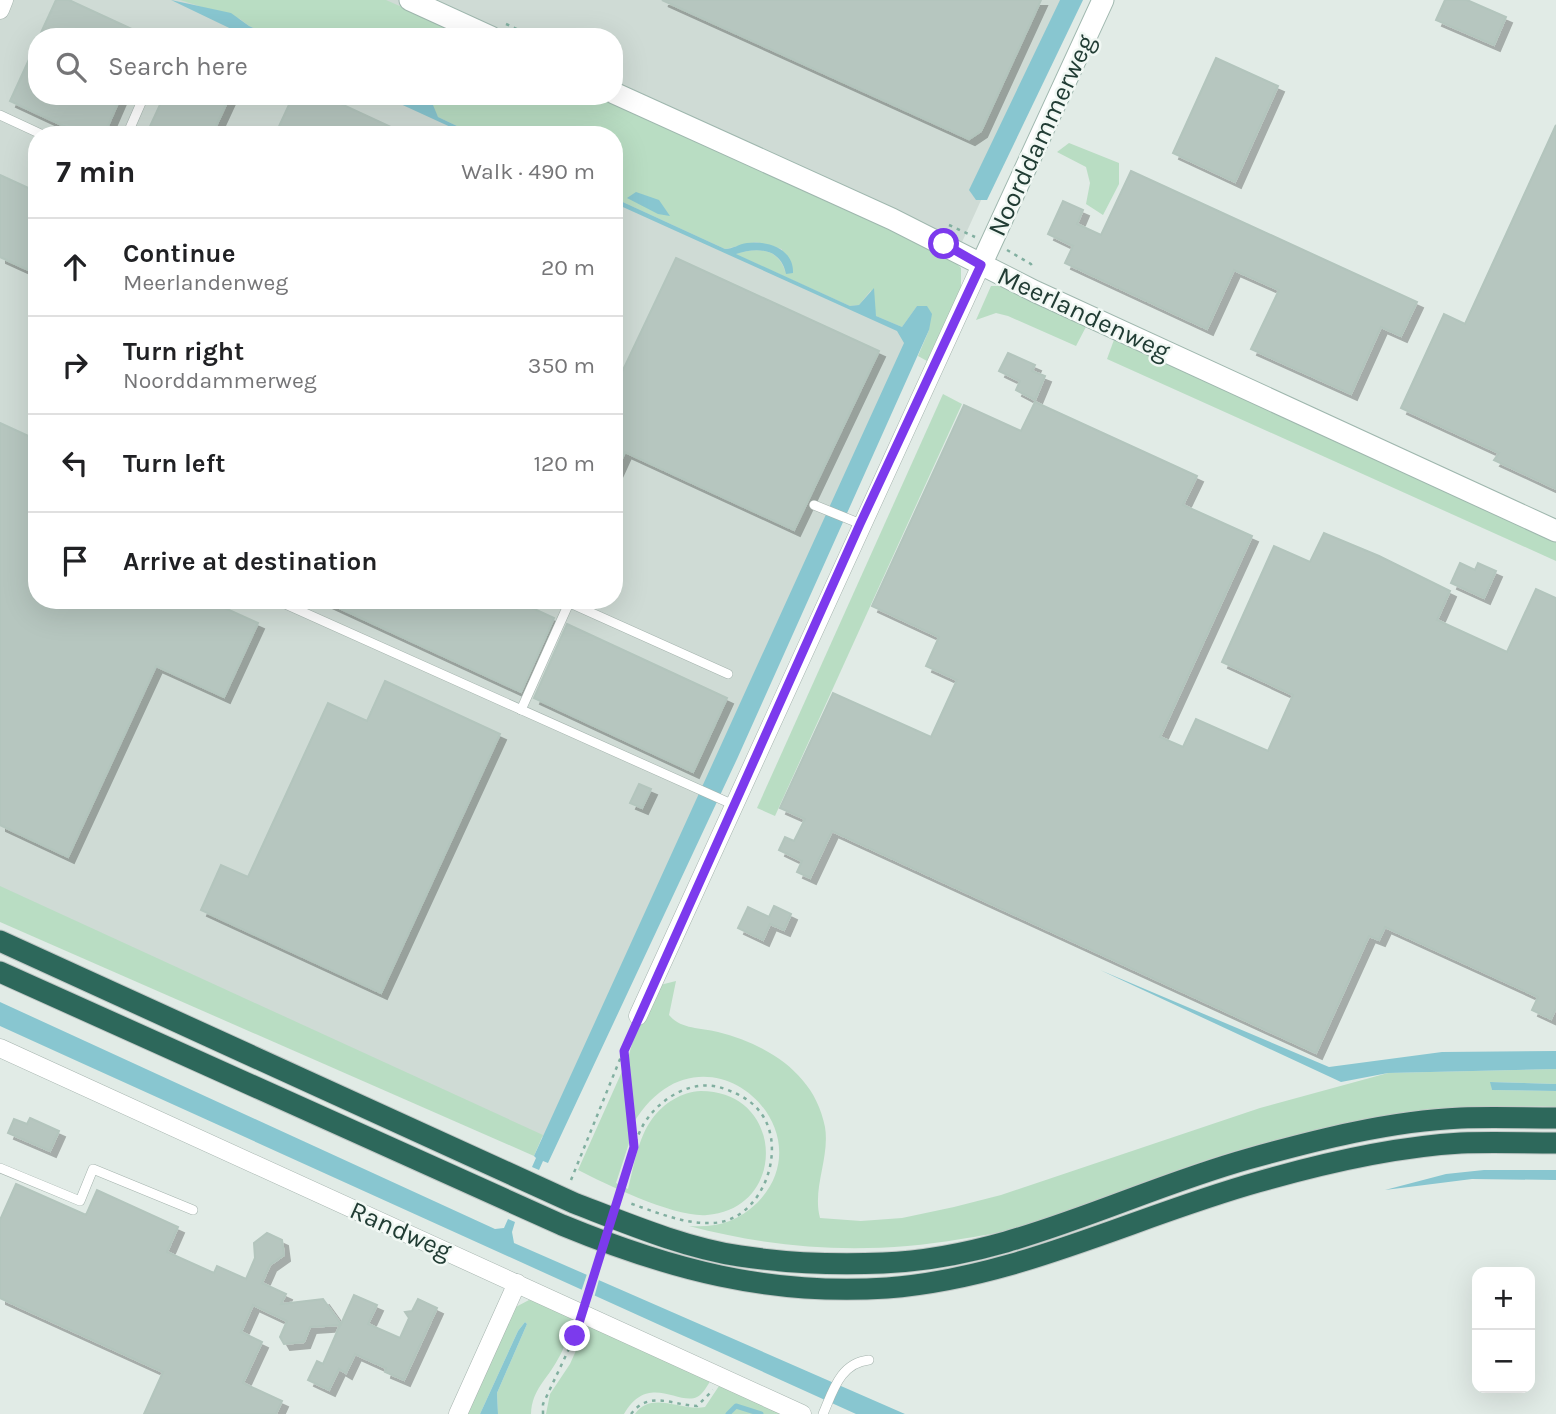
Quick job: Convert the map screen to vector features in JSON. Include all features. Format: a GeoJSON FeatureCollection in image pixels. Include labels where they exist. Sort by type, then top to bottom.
{"type":"FeatureCollection","features":[{"type":"Feature","properties":{"kind":"highway"},"geometry":{"type":"LineString","coordinates":[[0,942],[574,1203],[639,1228],[739,1256],[883,1263],[930,1258],[1038,1233],[1246,1159],[1352,1133],[1458,1118],[1556,1118]]}},
{"type":"Feature","properties":{"kind":"highway"},"geometry":{"type":"LineString","coordinates":[[0,972],[562,1225],[631,1253],[736,1282],[831,1290],[931,1283],[987,1272],[1043,1256],[1256,1182],[1353,1157],[1460,1143],[1556,1143]]}},
{"type":"Feature","properties":{"kind":"street"},"geometry":{"type":"LineString","coordinates":[[0,10],[4,0]]}},
{"type":"Feature","properties":{"kind":"street"},"geometry":{"type":"LineString","coordinates":[[410,0],[471,28]]}},
{"type":"Feature","properties":{"kind":"street","name":"Noorddammerweg"},"geometry":{"type":"LineString","coordinates":[[638,1016],[857,523],[981,265],[1103,0]]}},
{"type":"Feature","properties":{"kind":"street","name":"Meerlandenweg"},"geometry":{"type":"LineString","coordinates":[[623,97],[892,219],[981,265],[1556,531]]}},
{"type":"Feature","properties":{"kind":"street","name":"Randweg"},"geometry":{"type":"LineString","coordinates":[[0,1048],[802,1414]]}},
{"type":"Feature","properties":{"kind":"street"},"geometry":{"type":"LineString","coordinates":[[458,1414],[517,1283]]}},
{"type":"Feature","properties":{"kind":"lane"},"geometry":{"type":"LineString","coordinates":[[131,126],[140,105]]}},
{"type":"Feature","properties":{"kind":"lane"},"geometry":{"type":"LineString","coordinates":[[0,115],[28,128]]}},
{"type":"Feature","properties":{"kind":"lane"},"geometry":{"type":"LineString","coordinates":[[816,506],[857,523]]}},
{"type":"Feature","properties":{"kind":"lane"},"geometry":{"type":"LineString","coordinates":[[296,609],[731,803]]}},
{"type":"Feature","properties":{"kind":"lane"},"geometry":{"type":"LineString","coordinates":[[521,710],[563,609]]}},
{"type":"Feature","properties":{"kind":"lane"},"geometry":{"type":"LineString","coordinates":[[582,609],[728,674]]}},
{"type":"Feature","properties":{"kind":"lane"},"geometry":{"type":"LineString","coordinates":[[0,1168],[80,1201],[93,1169],[193,1210]]}},
{"type":"Feature","properties":{"kind":"lane"},"geometry":{"type":"LineString","coordinates":[[823,1414],[836,1383],[848,1368],[869,1360]]}},
{"type":"Feature","properties":{"kind":"path"},"geometry":{"type":"LineString","coordinates":[[580,1184],[569,1179],[638,1016]]}},
{"type":"Feature","properties":{"kind":"path"},"geometry":{"type":"LineString","coordinates":[[624,1051],[634,1147]]}},
{"type":"Feature","properties":{"kind":"path"},"geometry":{"type":"LineString","coordinates":[[543,1414],[546,1396],[575,1336],[626,1175],[634,1147],[641,1129],[665,1100],[683,1089],[720,1087],[748,1098],[764,1118],[771,1142],[771,1164],[760,1193],[739,1213],[713,1223],[682,1220],[615,1198]]}},
{"type":"Feature","properties":{"kind":"path"},"geometry":{"type":"LineString","coordinates":[[631,1414],[638,1405],[652,1400],[697,1406],[711,1393],[718,1376]]}},
{"type":"Feature","properties":{"kind":"shaded area"},"geometry":{"type":"Polygon","coordinates":[[[0,0],[1072,0],[553,1142],[0,888],[0,0]]]}},
{"type":"Feature","properties":{"kind":"green space"},"geometry":{"type":"Polygon","coordinates":[[[180,0],[386,0],[450,28],[253,28],[240,19],[180,0]]]}},
{"type":"Feature","properties":{"kind":"green space"},"geometry":{"type":"Polygon","coordinates":[[[430,105],[623,105],[946,253],[961,268],[961,291],[927,361],[918,356],[929,330],[917,306],[902,327],[876,316],[871,290],[859,305],[850,306],[735,254],[760,250],[773,254],[783,265],[786,274],[782,249],[756,242],[725,249],[623,202],[623,126],[457,126],[438,117],[430,105]]]}},
{"type":"Feature","properties":{"kind":"green space"},"geometry":{"type":"Polygon","coordinates":[[[1069,143],[1119,163],[1119,184],[1103,215],[1086,204],[1090,183],[1086,167],[1057,152],[1069,143]]]}},
{"type":"Feature","properties":{"kind":"green space"},"geometry":{"type":"Polygon","coordinates":[[[991,286],[1002,286],[1088,323],[1076,346],[1008,316],[996,313],[976,320],[991,286]]]}},
{"type":"Feature","properties":{"kind":"green space"},"geometry":{"type":"Polygon","coordinates":[[[1115,337],[1556,537],[1556,561],[1107,359],[1115,337]]]}},
{"type":"Feature","properties":{"kind":"green space"},"geometry":{"type":"Polygon","coordinates":[[[943,394],[962,404],[775,816],[757,808],[943,394]]]}},
{"type":"Feature","properties":{"kind":"green space"},"geometry":{"type":"Polygon","coordinates":[[[0,886],[543,1135],[534,1156],[0,922],[0,886]]]}},
{"type":"Feature","properties":{"kind":"green space"},"geometry":{"type":"Polygon","coordinates":[[[676,981],[669,1015],[674,1020],[685,1026],[718,1032],[754,1044],[786,1064],[811,1091],[820,1108],[826,1139],[818,1195],[820,1218],[861,1221],[902,1218],[954,1207],[1001,1195],[1260,1108],[1388,1073],[1556,1069],[1556,1084],[1491,1082],[1492,1090],[1556,1091],[1556,1107],[1479,1108],[1403,1115],[1291,1136],[1223,1155],[1043,1219],[987,1235],[892,1247],[824,1248],[791,1245],[689,1226],[717,1225],[742,1215],[757,1203],[776,1173],[778,1142],[767,1113],[746,1091],[719,1079],[688,1079],[657,1095],[629,1131],[631,1137],[616,1183],[628,1189],[643,1135],[652,1119],[668,1103],[680,1096],[701,1091],[729,1096],[749,1110],[761,1129],[766,1151],[763,1173],[752,1193],[733,1208],[707,1215],[694,1215],[660,1206],[578,1170],[628,1058],[640,1016],[660,985],[676,981]]]}},
{"type":"Feature","properties":{"kind":"green space"},"geometry":{"type":"Polygon","coordinates":[[[529,1300],[539,1301],[711,1380],[703,1392],[690,1399],[663,1393],[643,1395],[633,1402],[624,1414],[546,1414],[550,1394],[570,1364],[586,1328],[571,1321],[563,1350],[537,1391],[531,1414],[498,1414],[497,1393],[527,1324],[525,1322],[518,1331],[480,1414],[464,1414],[512,1309],[529,1300]]]}},
{"type":"Feature","properties":{"kind":"green space"},"geometry":{"type":"Polygon","coordinates":[[[719,1386],[788,1414],[635,1414],[650,1403],[705,1407],[719,1386]]]}},
{"type":"Feature","properties":{"kind":"water"},"geometry":{"type":"Polygon","coordinates":[[[171,0],[231,13],[253,28],[229,28],[171,0]]]}},
{"type":"Feature","properties":{"kind":"water"},"geometry":{"type":"Polygon","coordinates":[[[1060,0],[1083,0],[987,200],[976,200],[969,190],[1060,0]]]}},
{"type":"Feature","properties":{"kind":"water"},"geometry":{"type":"Polygon","coordinates":[[[403,105],[433,105],[438,117],[457,126],[448,126],[403,105]]]}},
{"type":"Feature","properties":{"kind":"water"},"geometry":{"type":"Polygon","coordinates":[[[636,192],[659,200],[670,216],[658,214],[627,198],[636,192]]]}},
{"type":"Feature","properties":{"kind":"water"},"geometry":{"type":"Polygon","coordinates":[[[623,202],[725,249],[755,242],[778,248],[789,258],[793,273],[786,274],[774,254],[760,250],[736,254],[850,306],[859,305],[874,288],[876,316],[902,327],[917,306],[927,306],[932,314],[929,330],[737,759],[548,1163],[543,1161],[539,1170],[532,1167],[536,1158],[534,1156],[904,343],[897,331],[623,207],[623,202]]]}},
{"type":"Feature","properties":{"kind":"water"},"geometry":{"type":"Polygon","coordinates":[[[1100,970],[1329,1067],[1442,1052],[1556,1051],[1556,1069],[1388,1073],[1341,1082],[1100,970]]]}},
{"type":"Feature","properties":{"kind":"water"},"geometry":{"type":"Polygon","coordinates":[[[0,1002],[495,1229],[504,1228],[508,1219],[515,1222],[512,1232],[514,1243],[905,1414],[856,1414],[0,1026],[0,1002]]]}},
{"type":"Feature","properties":{"kind":"water"},"geometry":{"type":"Polygon","coordinates":[[[1490,1082],[1556,1084],[1556,1091],[1492,1090],[1490,1082]]]}},
{"type":"Feature","properties":{"kind":"water"},"geometry":{"type":"Polygon","coordinates":[[[1484,1170],[1556,1170],[1556,1180],[1472,1179],[1385,1190],[1446,1174],[1484,1170]]]}},
{"type":"Feature","properties":{"kind":"water"},"geometry":{"type":"Polygon","coordinates":[[[525,1322],[527,1324],[497,1393],[498,1414],[480,1414],[518,1331],[525,1322]]]}},
{"type":"Feature","properties":{"kind":"pier"},"geometry":{"type":"Polygon","coordinates":[[[588,1271],[600,1276],[594,1298],[581,1292],[588,1271]]]}},
{"type":"Feature","properties":{"kind":"building"},"geometry":{"type":"Polygon","coordinates":[[[56,0],[69,0],[130,28],[43,28],[56,0]]]}},
{"type":"Feature","properties":{"kind":"building"},"geometry":{"type":"Polygon","coordinates":[[[662,0],[1041,0],[981,131],[969,139],[662,0]]]}},
{"type":"Feature","properties":{"kind":"building"},"geometry":{"type":"Polygon","coordinates":[[[1445,0],[1467,0],[1506,17],[1494,45],[1436,20],[1445,0]]]}},
{"type":"Feature","properties":{"kind":"building"},"geometry":{"type":"Polygon","coordinates":[[[1216,58],[1278,86],[1235,182],[1173,153],[1216,58]]]}},
{"type":"Feature","properties":{"kind":"building"},"geometry":{"type":"Polygon","coordinates":[[[28,62],[28,105],[117,105],[108,126],[64,126],[10,101],[28,62]]]}},
{"type":"Feature","properties":{"kind":"building"},"geometry":{"type":"Polygon","coordinates":[[[160,105],[226,105],[216,126],[150,126],[160,105]]]}},
{"type":"Feature","properties":{"kind":"building"},"geometry":{"type":"Polygon","coordinates":[[[289,105],[343,105],[389,126],[279,126],[289,105]]]}},
{"type":"Feature","properties":{"kind":"building"},"geometry":{"type":"Polygon","coordinates":[[[1556,125],[1556,489],[1494,460],[1499,453],[1401,408],[1444,314],[1465,324],[1556,125]]]}},
{"type":"Feature","properties":{"kind":"building"},"geometry":{"type":"Polygon","coordinates":[[[1131,171],[1417,302],[1401,336],[1381,327],[1351,394],[1251,349],[1279,290],[1234,270],[1207,329],[1065,263],[1073,246],[1048,234],[1063,201],[1083,210],[1077,224],[1101,235],[1131,171]]]}},
{"type":"Feature","properties":{"kind":"building"},"geometry":{"type":"Polygon","coordinates":[[[0,175],[28,188],[28,270],[0,257],[0,175]]]}},
{"type":"Feature","properties":{"kind":"building"},"geometry":{"type":"Polygon","coordinates":[[[676,258],[879,351],[794,530],[625,452],[623,456],[623,370],[676,258]]]}},
{"type":"Feature","properties":{"kind":"building"},"geometry":{"type":"Polygon","coordinates":[[[1008,353],[1035,365],[1032,371],[1045,376],[1035,400],[1016,390],[1020,381],[999,371],[1008,353]]]}},
{"type":"Feature","properties":{"kind":"building"},"geometry":{"type":"Polygon","coordinates":[[[1035,402],[1197,476],[1183,505],[1252,536],[1160,737],[1183,747],[1196,719],[1268,751],[1293,695],[1222,662],[1274,546],[1310,562],[1324,533],[1379,556],[1450,591],[1437,620],[1507,652],[1536,589],[1556,598],[1556,1008],[1551,1019],[1532,1010],[1538,997],[1385,927],[1379,940],[1369,936],[1316,1053],[832,831],[810,878],[797,872],[802,861],[779,850],[785,837],[794,841],[805,819],[780,808],[833,693],[931,737],[957,680],[926,666],[939,637],[872,606],[964,405],[1021,431],[1035,402]]]}},
{"type":"Feature","properties":{"kind":"building"},"geometry":{"type":"Polygon","coordinates":[[[0,423],[28,436],[28,609],[227,609],[258,623],[224,697],[156,666],[68,857],[0,825],[0,423]]]}},
{"type":"Feature","properties":{"kind":"building"},"geometry":{"type":"Polygon","coordinates":[[[1460,563],[1475,570],[1478,563],[1496,571],[1484,598],[1451,583],[1460,563]]]}},
{"type":"Feature","properties":{"kind":"building"},"geometry":{"type":"Polygon","coordinates":[[[341,609],[534,609],[554,618],[521,692],[341,609]]]}},
{"type":"Feature","properties":{"kind":"building"},"geometry":{"type":"Polygon","coordinates":[[[567,624],[727,698],[693,772],[534,698],[567,624]]]}},
{"type":"Feature","properties":{"kind":"building"},"geometry":{"type":"Polygon","coordinates":[[[385,681],[500,734],[381,993],[201,910],[221,865],[248,877],[328,703],[367,721],[385,681]]]}},
{"type":"Feature","properties":{"kind":"building"},"geometry":{"type":"Polygon","coordinates":[[[639,784],[651,789],[642,808],[630,803],[639,784]]]}},
{"type":"Feature","properties":{"kind":"building"},"geometry":{"type":"Polygon","coordinates":[[[774,906],[791,914],[784,930],[770,924],[763,940],[738,928],[748,907],[769,917],[774,906]]]}},
{"type":"Feature","properties":{"kind":"building"},"geometry":{"type":"Polygon","coordinates":[[[30,1118],[59,1131],[50,1151],[8,1133],[14,1119],[27,1124],[30,1118]]]}},
{"type":"Feature","properties":{"kind":"building"},"geometry":{"type":"Polygon","coordinates":[[[16,1184],[86,1215],[97,1190],[178,1227],[167,1252],[214,1273],[217,1266],[246,1279],[255,1258],[254,1243],[267,1233],[282,1240],[284,1255],[270,1265],[262,1283],[286,1294],[281,1304],[323,1299],[341,1324],[354,1295],[377,1305],[368,1324],[400,1338],[409,1318],[405,1312],[412,1311],[418,1299],[437,1308],[404,1380],[385,1372],[386,1368],[355,1354],[346,1373],[339,1369],[329,1390],[308,1380],[317,1361],[323,1364],[340,1325],[310,1327],[304,1342],[284,1344],[280,1337],[287,1321],[253,1305],[241,1332],[262,1342],[243,1383],[282,1401],[276,1414],[144,1414],[163,1372],[0,1298],[0,1220],[16,1184]]]}},
{"type":"Feature","properties":{"kind":"waterway"},"geometry":{"type":"LineString","coordinates":[[728,1414],[736,1406],[761,1414]]}},
{"type":"Feature","properties":{"kind":"route"},"geometry":{"type":"LineString","coordinates":[[575,1336],[634,1147],[624,1051],[860,524],[981,265],[944,244]]}}]}
